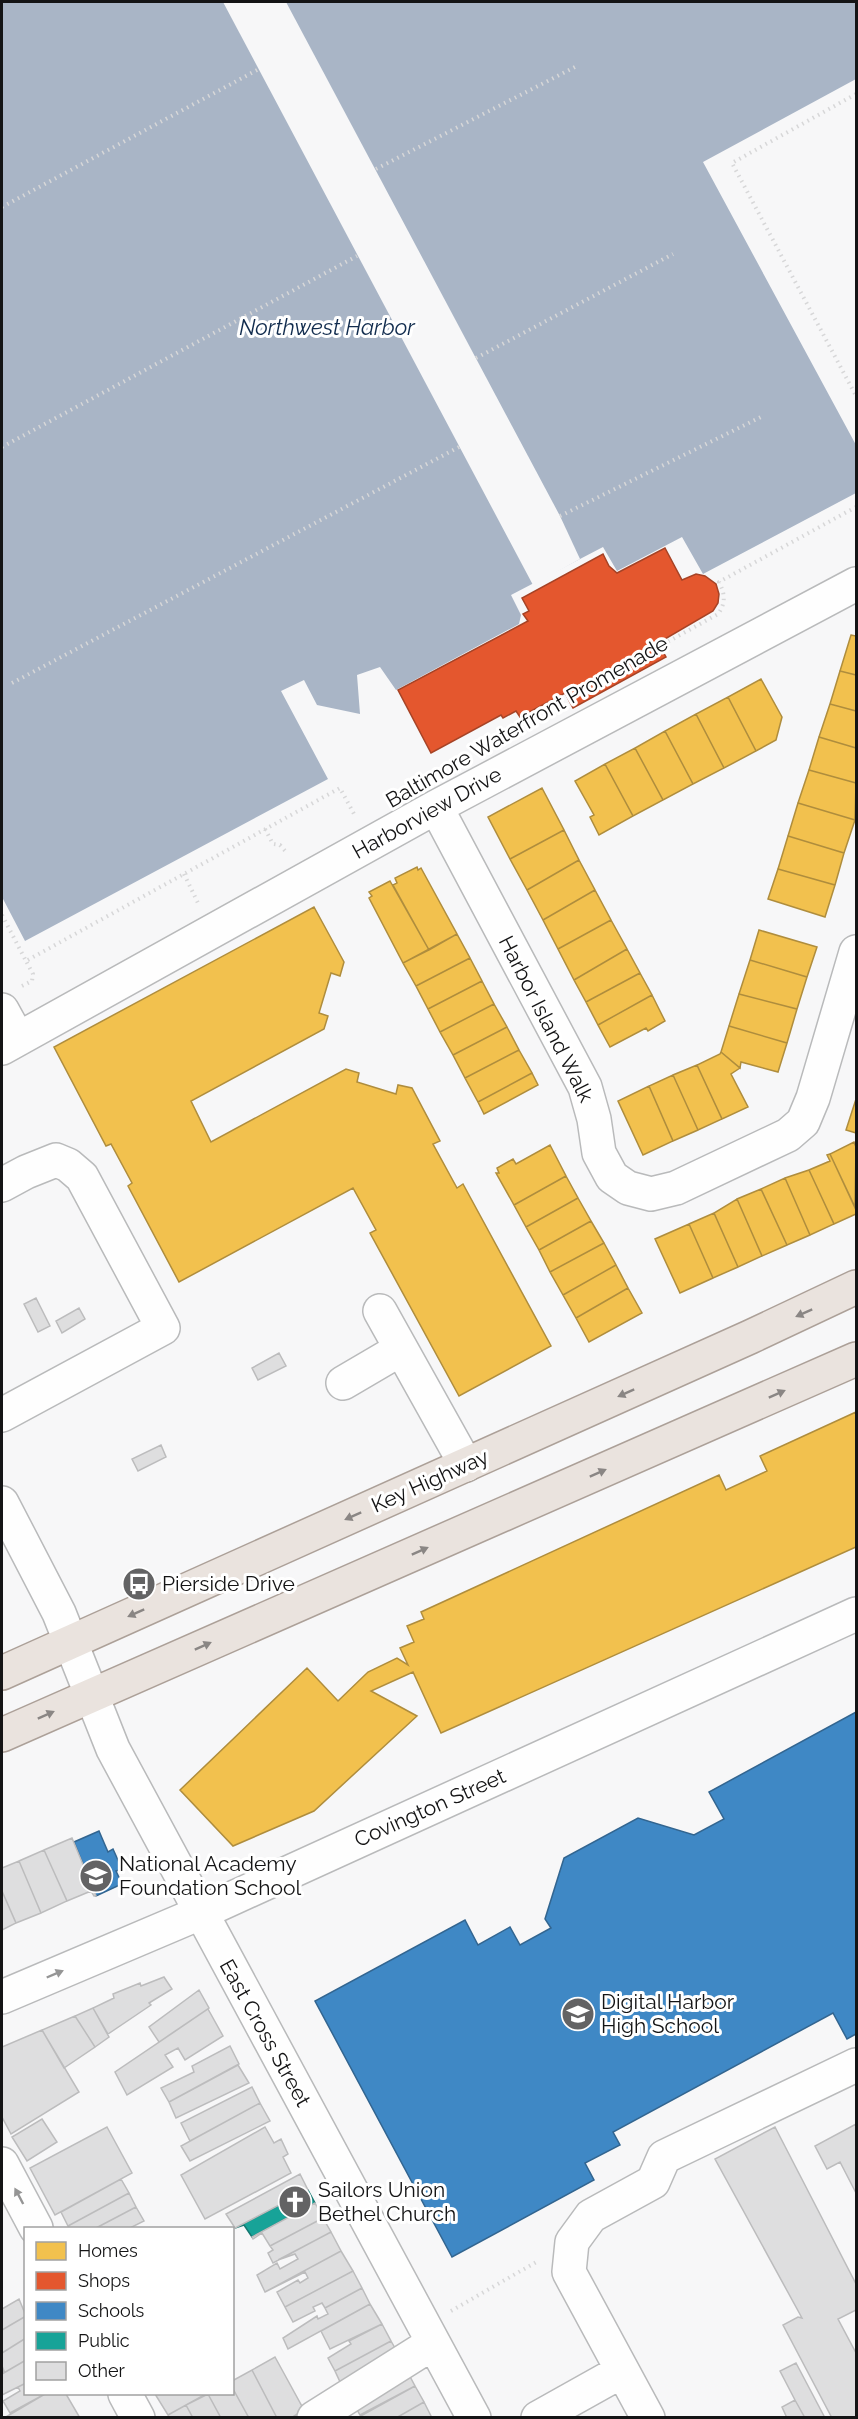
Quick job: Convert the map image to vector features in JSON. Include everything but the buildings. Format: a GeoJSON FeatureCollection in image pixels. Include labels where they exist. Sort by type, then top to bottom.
{"type":"FeatureCollection","features":[{"type":"Feature","properties":{"kind":"main road","name":"Key Highway"},"geometry":{"type":"LineString","coordinates":[[2,1673],[791,1319],[856,1287]]}},
{"type":"Feature","properties":{"kind":"main road"},"geometry":{"type":"LineString","coordinates":[[2,1735],[856,1359]]}},
{"type":"Feature","properties":{"kind":"street","name":"Harborview Drive"},"geometry":{"type":"LineString","coordinates":[[10,1043],[436,807],[856,584]]}},
{"type":"Feature","properties":{"kind":"street","name":"Harbor Island Walk"},"geometry":{"type":"LineString","coordinates":[[436,807],[585,1087],[594,1119],[599,1153],[612,1177],[628,1188],[651,1194],[676,1188],[788,1135],[803,1122],[813,1098],[856,952]]}},
{"type":"Feature","properties":{"kind":"street"},"geometry":{"type":"LineString","coordinates":[[10,999],[10,1043]]}},
{"type":"Feature","properties":{"kind":"street"},"geometry":{"type":"LineString","coordinates":[[2,1185],[56,1160],[68,1165],[82,1177],[163,1328],[2,1415]]}},
{"type":"Feature","properties":{"kind":"street"},"geometry":{"type":"LineString","coordinates":[[380,1311],[466,1465]]}},
{"type":"Feature","properties":{"kind":"street"},"geometry":{"type":"LineString","coordinates":[[343,1383],[401,1349]]}},
{"type":"Feature","properties":{"kind":"street"},"geometry":{"type":"LineString","coordinates":[[2,1503],[59,1613],[70,1642]]}},
{"type":"Feature","properties":{"kind":"street","name":"Covington Street"},"geometry":{"type":"LineString","coordinates":[[2,1997],[200,1913],[856,1614]]}},
{"type":"Feature","properties":{"kind":"street","name":"East Cross Street"},"geometry":{"type":"LineString","coordinates":[[70,1642],[113,1749],[474,2418]]}},
{"type":"Feature","properties":{"kind":"street"},"geometry":{"type":"LineString","coordinates":[[648,2418],[569,2272],[572,2242],[591,2216],[653,2182],[664,2157],[856,2065]]}},
{"type":"Feature","properties":{"kind":"street"},"geometry":{"type":"LineString","coordinates":[[2,2164],[35,2227]]}},
{"type":"Feature","properties":{"kind":"street"},"geometry":{"type":"LineString","coordinates":[[314,2418],[429,2335]]}},
{"type":"Feature","properties":{"kind":"street"},"geometry":{"type":"LineString","coordinates":[[538,2418],[622,2371]]}},
{"type":"Feature","properties":{"kind":"street"},"geometry":{"type":"LineString","coordinates":[[126,2395],[138,2418]]}},
{"type":"Feature","properties":{"kind":"path"},"geometry":{"type":"LineString","coordinates":[[376,169],[574,67]]}},
{"type":"Feature","properties":{"kind":"path"},"geometry":{"type":"LineString","coordinates":[[2,207],[259,69]]}},
{"type":"Feature","properties":{"kind":"path"},"geometry":{"type":"LineString","coordinates":[[856,94],[732,163],[856,396]]}},
{"type":"Feature","properties":{"kind":"path"},"geometry":{"type":"LineString","coordinates":[[476,358],[672,254]]}},
{"type":"Feature","properties":{"kind":"path"},"geometry":{"type":"LineString","coordinates":[[2,447],[357,256]]}},
{"type":"Feature","properties":{"kind":"path"},"geometry":{"type":"LineString","coordinates":[[560,516],[763,416]]}},
{"type":"Feature","properties":{"kind":"path"},"geometry":{"type":"LineString","coordinates":[[12,683],[461,446]]}},
{"type":"Feature","properties":{"kind":"path","name":"Baltimore Waterfront Promenade"},"geometry":{"type":"LineString","coordinates":[[572,695],[718,614],[723,607],[724,598],[719,582],[856,507]]}},
{"type":"Feature","properties":{"kind":"path"},"geometry":{"type":"LineString","coordinates":[[27,961],[340,788],[357,820]]}},
{"type":"Feature","properties":{"kind":"path"},"geometry":{"type":"LineString","coordinates":[[265,829],[273,844],[280,845],[285,850]]}},
{"type":"Feature","properties":{"kind":"path"},"geometry":{"type":"LineString","coordinates":[[184,874],[203,912]]}},
{"type":"Feature","properties":{"kind":"path"},"geometry":{"type":"LineString","coordinates":[[2,915],[33,974],[32,981],[10,999]]}},
{"type":"Feature","properties":{"kind":"path"},"geometry":{"type":"LineString","coordinates":[[429,2335],[541,2260]]}},
{"type":"Feature","properties":{"kind":"water","name":"Northwest Harbor"},"geometry":{"type":"Polygon","coordinates":[[[2,2],[856,2],[856,79],[703,162],[856,445],[856,493],[703,574],[682,537],[617,571],[603,547],[511,595],[521,615],[519,624],[396,690],[380,667],[357,675],[360,714],[317,705],[304,680],[281,691],[328,779],[25,941],[2,897],[2,2]]]}},
{"type":"Feature","properties":{"kind":"pier"},"geometry":{"type":"Polygon","coordinates":[[[223,2],[286,2],[560,516],[580,559],[533,585],[223,2]]]}},
{"type":"Feature","properties":{"kind":"place","name":"Pierside Drive"},"geometry":{"type":"Point","coordinates":[139,1584]}},
{"type":"Feature","properties":{"kind":"place","name":"National Academy Foundation School"},"geometry":{"type":"Point","coordinates":[96,1876]}},
{"type":"Feature","properties":{"kind":"place","name":"Digital Harbor High School"},"geometry":{"type":"Point","coordinates":[578,2014]}},
{"type":"Feature","properties":{"kind":"place","name":"Sailors Union Bethel Church"},"geometry":{"type":"Point","coordinates":[295,2202]}}]}
